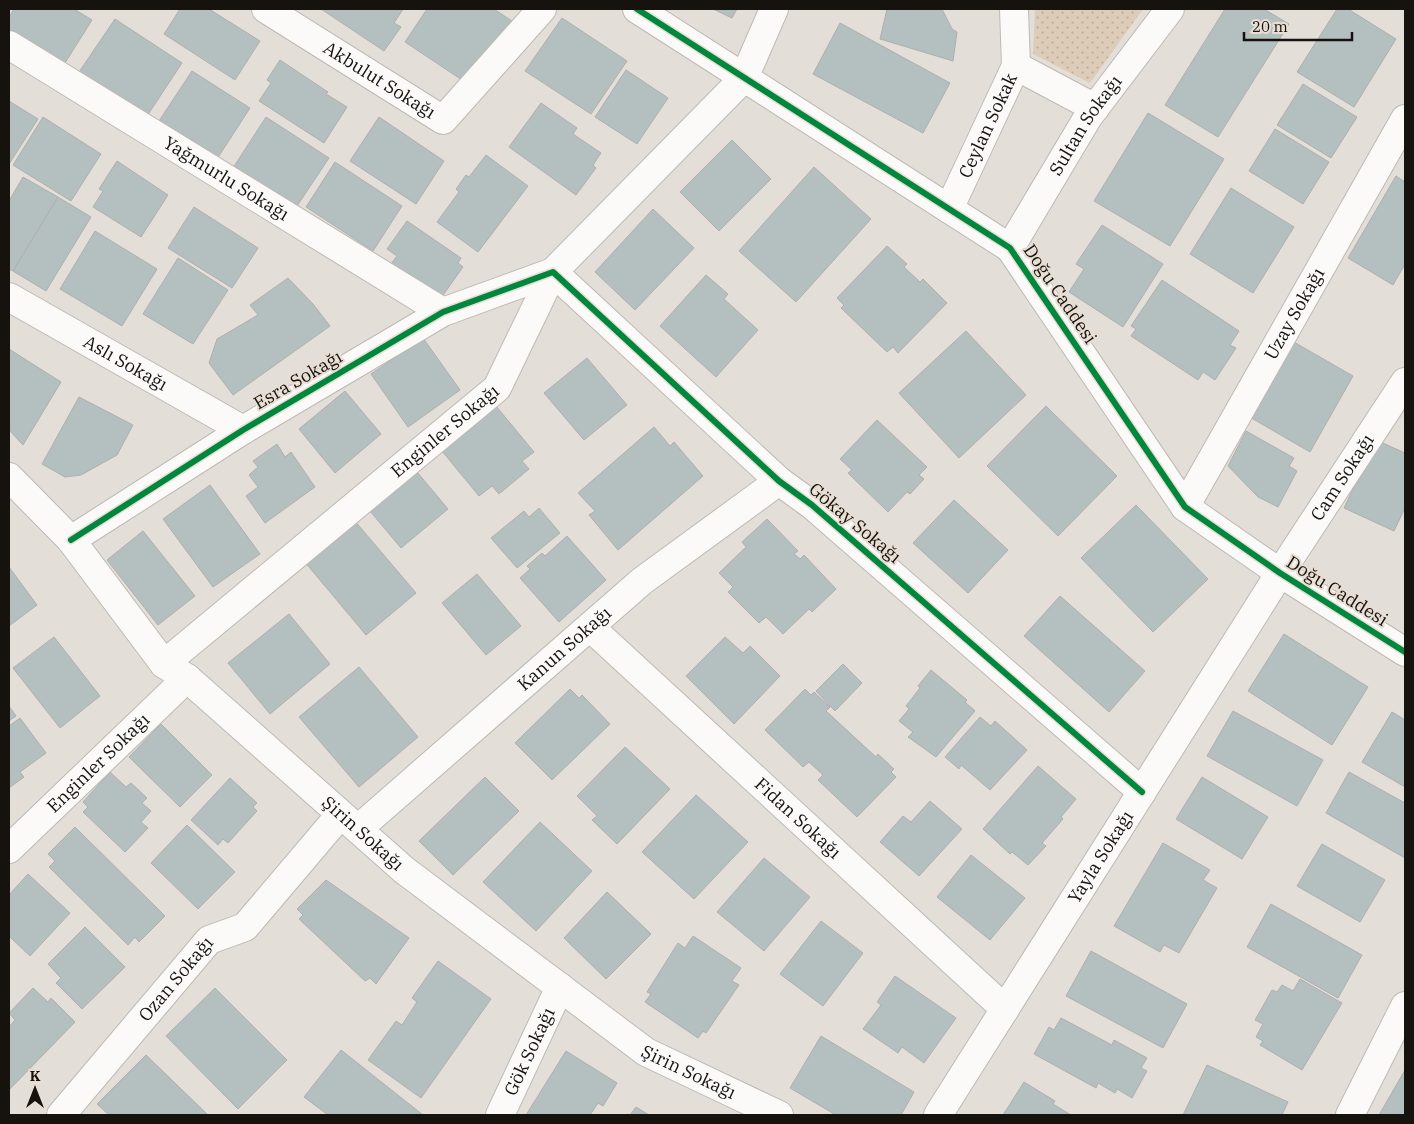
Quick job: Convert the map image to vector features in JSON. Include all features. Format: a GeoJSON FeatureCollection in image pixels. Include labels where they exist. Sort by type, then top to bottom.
{"type":"FeatureCollection","features":[{"type":"Feature","properties":{"kind":"street","name":"Akbulut Sokağı"},"geometry":{"type":"LineString","coordinates":[[266,9],[443,120],[542,9]]}},
{"type":"Feature","properties":{"kind":"street","name":"Doğu Caddesi"},"geometry":{"type":"LineString","coordinates":[[637,9],[1010,248],[1185,507],[1280,573],[1405,652]]}},
{"type":"Feature","properties":{"kind":"street","name":"Enginler Sokağı"},"geometry":{"type":"LineString","coordinates":[[164,664],[497,388],[553,272],[744,78],[774,9]]}},
{"type":"Feature","properties":{"kind":"street","name":"Ceylan Sokak"},"geometry":{"type":"LineString","coordinates":[[950,209],[1016,66],[1014,9]]}},
{"type":"Feature","properties":{"kind":"street","name":"Sultan Sokağı"},"geometry":{"type":"LineString","coordinates":[[1010,248],[1095,108],[1170,9]]}},
{"type":"Feature","properties":{"kind":"street","name":"Yağmurlu Sokağı"},"geometry":{"type":"LineString","coordinates":[[9,45],[442,312]]}},
{"type":"Feature","properties":{"kind":"street"},"geometry":{"type":"LineString","coordinates":[[1016,66],[1095,108]]}},
{"type":"Feature","properties":{"kind":"street","name":"Uzay Sokağı"},"geometry":{"type":"LineString","coordinates":[[1185,507],[1405,119]]}},
{"type":"Feature","properties":{"kind":"street","name":"Esra Sokağı"},"geometry":{"type":"LineString","coordinates":[[71,540],[242,430],[442,312],[553,272]]}},
{"type":"Feature","properties":{"kind":"street","name":"Gökay Sokağı"},"geometry":{"type":"LineString","coordinates":[[553,272],[779,481],[812,505],[1142,792]]}},
{"type":"Feature","properties":{"kind":"street","name":"Aslı Sokağı"},"geometry":{"type":"LineString","coordinates":[[9,297],[242,430]]}},
{"type":"Feature","properties":{"kind":"street","name":"Cam Sokağı"},"geometry":{"type":"LineString","coordinates":[[1280,573],[1401,396]]}},
{"type":"Feature","properties":{"kind":"street","name":"Şirin Sokağı"},"geometry":{"type":"LineString","coordinates":[[9,477],[71,540],[164,664],[187,678],[404,870],[646,1052],[779,1115]]}},
{"type":"Feature","properties":{"kind":"street","name":"Kanun Sokağı"},"geometry":{"type":"LineString","coordinates":[[349,822],[590,628],[642,581],[779,481]]}},
{"type":"Feature","properties":{"kind":"street","name":"Yayla Sokağı"},"geometry":{"type":"LineString","coordinates":[[938,1115],[1280,573]]}},
{"type":"Feature","properties":{"kind":"street","name":"Fidan Sokağı"},"geometry":{"type":"LineString","coordinates":[[590,628],[1004,1010]]}},
{"type":"Feature","properties":{"kind":"street","name":"Enginler Sokağı"},"geometry":{"type":"LineString","coordinates":[[9,849],[187,678]]}},
{"type":"Feature","properties":{"kind":"street","name":"Ozan Sokağı"},"geometry":{"type":"LineString","coordinates":[[61,1115],[209,940],[245,927],[349,822]]}},
{"type":"Feature","properties":{"kind":"street","name":"Gök Sokağı"},"geometry":{"type":"LineString","coordinates":[[500,1115],[560,987]]}},
{"type":"Feature","properties":{"kind":"street"},"geometry":{"type":"LineString","coordinates":[[1350,1115],[1405,1006]]}},
{"type":"Feature","properties":{"kind":"shaded area"},"geometry":{"type":"Polygon","coordinates":[[[1035,9],[1143,9],[1090,83],[1033,54],[1035,9]]]}},
{"type":"Feature","properties":{"kind":"building"},"geometry":{"type":"Polygon","coordinates":[[[14,9],[74,9],[92,20],[63,66],[9,32],[9,17],[14,9]]]}},
{"type":"Feature","properties":{"kind":"building"},"geometry":{"type":"Polygon","coordinates":[[[180,9],[209,9],[260,41],[235,80],[164,34],[180,9]]]}},
{"type":"Feature","properties":{"kind":"building"},"geometry":{"type":"Polygon","coordinates":[[[321,9],[403,9],[394,23],[401,27],[384,51],[321,9]]]}},
{"type":"Feature","properties":{"kind":"building"},"geometry":{"type":"Polygon","coordinates":[[[427,9],[494,9],[512,21],[468,84],[405,42],[427,9]]]}},
{"type":"Feature","properties":{"kind":"building"},"geometry":{"type":"Polygon","coordinates":[[[713,9],[737,9],[732,18],[713,9]]]}},
{"type":"Feature","properties":{"kind":"building"},"geometry":{"type":"Polygon","coordinates":[[[887,9],[942,9],[952,29],[957,32],[953,61],[880,39],[887,9]]]}},
{"type":"Feature","properties":{"kind":"building"},"geometry":{"type":"Polygon","coordinates":[[[1225,9],[1264,9],[1289,24],[1218,137],[1165,105],[1225,9]]]}},
{"type":"Feature","properties":{"kind":"building"},"geometry":{"type":"Polygon","coordinates":[[[1337,9],[1348,9],[1396,39],[1354,107],[1297,72],[1337,9]]]}},
{"type":"Feature","properties":{"kind":"building"},"geometry":{"type":"Polygon","coordinates":[[[562,18],[627,61],[591,114],[525,71],[562,18]]]}},
{"type":"Feature","properties":{"kind":"building"},"geometry":{"type":"Polygon","coordinates":[[[115,19],[182,63],[147,116],[79,72],[115,19]]]}},
{"type":"Feature","properties":{"kind":"building"},"geometry":{"type":"Polygon","coordinates":[[[840,23],[950,83],[923,133],[813,74],[840,23]]]}},
{"type":"Feature","properties":{"kind":"building"},"geometry":{"type":"Polygon","coordinates":[[[280,60],[347,107],[324,143],[259,101],[271,83],[267,80],[280,60]]]}},
{"type":"Feature","properties":{"kind":"building"},"geometry":{"type":"Polygon","coordinates":[[[626,70],[668,98],[637,144],[595,117],[626,70]]]}},
{"type":"Feature","properties":{"kind":"building"},"geometry":{"type":"Polygon","coordinates":[[[192,71],[250,108],[217,159],[159,121],[192,71]]]}},
{"type":"Feature","properties":{"kind":"building"},"geometry":{"type":"Polygon","coordinates":[[[1303,84],[1357,117],[1331,158],[1277,125],[1303,84]]]}},
{"type":"Feature","properties":{"kind":"building"},"geometry":{"type":"Polygon","coordinates":[[[9,101],[38,119],[9,164],[9,101]]]}},
{"type":"Feature","properties":{"kind":"building"},"geometry":{"type":"Polygon","coordinates":[[[541,103],[577,128],[573,134],[601,153],[593,165],[596,168],[576,195],[509,147],[541,103]]]}},
{"type":"Feature","properties":{"kind":"building"},"geometry":{"type":"Polygon","coordinates":[[[1148,113],[1224,159],[1170,246],[1094,201],[1148,113]]]}},
{"type":"Feature","properties":{"kind":"building"},"geometry":{"type":"Polygon","coordinates":[[[43,117],[101,154],[71,201],[13,165],[43,117]]]}},
{"type":"Feature","properties":{"kind":"building"},"geometry":{"type":"Polygon","coordinates":[[[266,117],[329,158],[295,209],[233,168],[266,117]]]}},
{"type":"Feature","properties":{"kind":"building"},"geometry":{"type":"Polygon","coordinates":[[[379,117],[444,161],[416,204],[350,161],[379,117]]]}},
{"type":"Feature","properties":{"kind":"building"},"geometry":{"type":"Polygon","coordinates":[[[1275,129],[1329,162],[1303,204],[1249,171],[1275,129]]]}},
{"type":"Feature","properties":{"kind":"building"},"geometry":{"type":"Polygon","coordinates":[[[732,140],[771,179],[719,231],[680,192],[732,140]]]}},
{"type":"Feature","properties":{"kind":"building"},"geometry":{"type":"Polygon","coordinates":[[[486,155],[528,186],[478,252],[437,222],[459,192],[456,189],[466,175],[469,177],[486,155]]]}},
{"type":"Feature","properties":{"kind":"building"},"geometry":{"type":"Polygon","coordinates":[[[117,161],[168,195],[141,237],[93,207],[103,191],[99,189],[117,161]]]}},
{"type":"Feature","properties":{"kind":"building"},"geometry":{"type":"Polygon","coordinates":[[[335,162],[402,206],[373,251],[306,207],[335,162]]]}},
{"type":"Feature","properties":{"kind":"building"},"geometry":{"type":"Polygon","coordinates":[[[814,167],[871,219],[796,302],[739,251],[814,167]]]}},
{"type":"Feature","properties":{"kind":"building"},"geometry":{"type":"Polygon","coordinates":[[[1396,176],[1405,182],[1405,264],[1393,285],[1348,258],[1396,176]]]}},
{"type":"Feature","properties":{"kind":"building"},"geometry":{"type":"Polygon","coordinates":[[[23,177],[58,197],[13,271],[9,269],[9,201],[23,177]]]}},
{"type":"Feature","properties":{"kind":"building"},"geometry":{"type":"Polygon","coordinates":[[[1231,188],[1294,227],[1253,293],[1190,254],[1231,188]]]}},
{"type":"Feature","properties":{"kind":"building"},"geometry":{"type":"Polygon","coordinates":[[[58,197],[91,217],[46,291],[13,271],[58,197]]]}},
{"type":"Feature","properties":{"kind":"building"},"geometry":{"type":"Polygon","coordinates":[[[194,207],[258,248],[232,288],[168,248],[194,207]]]}},
{"type":"Feature","properties":{"kind":"building"},"geometry":{"type":"Polygon","coordinates":[[[653,209],[694,248],[635,310],[595,272],[653,209]]]}},
{"type":"Feature","properties":{"kind":"building"},"geometry":{"type":"Polygon","coordinates":[[[407,221],[461,258],[458,263],[463,267],[441,298],[391,264],[397,256],[387,249],[407,221]]]}},
{"type":"Feature","properties":{"kind":"building"},"geometry":{"type":"Polygon","coordinates":[[[1102,225],[1163,264],[1123,327],[1069,292],[1084,269],[1076,264],[1102,225]]]}},
{"type":"Feature","properties":{"kind":"building"},"geometry":{"type":"Polygon","coordinates":[[[95,231],[157,269],[122,326],[60,289],[95,231]]]}},
{"type":"Feature","properties":{"kind":"building"},"geometry":{"type":"Polygon","coordinates":[[[887,246],[907,264],[904,267],[920,282],[923,279],[947,303],[898,353],[893,347],[887,352],[841,308],[844,305],[837,298],[887,246]]]}},
{"type":"Feature","properties":{"kind":"building"},"geometry":{"type":"Polygon","coordinates":[[[178,258],[228,290],[193,344],[143,314],[178,258]]]}},
{"type":"Feature","properties":{"kind":"building"},"geometry":{"type":"Polygon","coordinates":[[[706,275],[728,294],[724,299],[758,330],[716,377],[660,326],[706,275]]]}},
{"type":"Feature","properties":{"kind":"building"},"geometry":{"type":"Polygon","coordinates":[[[288,278],[313,304],[330,326],[233,395],[209,363],[217,339],[258,315],[250,305],[288,278]]]}},
{"type":"Feature","properties":{"kind":"building"},"geometry":{"type":"Polygon","coordinates":[[[1162,280],[1239,331],[1230,345],[1236,348],[1215,380],[1203,372],[1198,380],[1131,336],[1136,329],[1131,326],[1162,280]]]}},
{"type":"Feature","properties":{"kind":"building"},"geometry":{"type":"Polygon","coordinates":[[[966,331],[1026,395],[959,458],[899,393],[966,331]]]}},
{"type":"Feature","properties":{"kind":"building"},"geometry":{"type":"Polygon","coordinates":[[[423,338],[460,390],[408,427],[371,374],[423,338]]]}},
{"type":"Feature","properties":{"kind":"building"},"geometry":{"type":"Polygon","coordinates":[[[1292,341],[1353,376],[1310,452],[1248,416],[1292,341]]]}},
{"type":"Feature","properties":{"kind":"building"},"geometry":{"type":"Polygon","coordinates":[[[9,349],[61,382],[23,445],[9,430],[9,349]]]}},
{"type":"Feature","properties":{"kind":"building"},"geometry":{"type":"Polygon","coordinates":[[[587,358],[627,405],[584,440],[544,393],[587,358]]]}},
{"type":"Feature","properties":{"kind":"building"},"geometry":{"type":"Polygon","coordinates":[[[345,391],[381,434],[335,473],[299,429],[345,391]]]}},
{"type":"Feature","properties":{"kind":"building"},"geometry":{"type":"Polygon","coordinates":[[[79,397],[133,425],[117,455],[81,475],[65,477],[42,464],[79,397]]]}},
{"type":"Feature","properties":{"kind":"building"},"geometry":{"type":"Polygon","coordinates":[[[496,406],[534,452],[522,461],[529,469],[499,494],[492,486],[479,496],[442,451],[496,406]]]}},
{"type":"Feature","properties":{"kind":"building"},"geometry":{"type":"Polygon","coordinates":[[[1046,406],[1117,476],[1058,536],[987,466],[1046,406]]]}},
{"type":"Feature","properties":{"kind":"building"},"geometry":{"type":"Polygon","coordinates":[[[877,420],[927,467],[919,475],[924,479],[910,494],[907,492],[888,512],[848,473],[852,470],[840,459],[877,420]]]}},
{"type":"Feature","properties":{"kind":"building"},"geometry":{"type":"Polygon","coordinates":[[[654,427],[670,446],[674,442],[703,476],[618,550],[589,515],[595,511],[578,493],[654,427]]]}},
{"type":"Feature","properties":{"kind":"building"},"geometry":{"type":"Polygon","coordinates":[[[1246,431],[1294,458],[1289,466],[1297,471],[1278,507],[1258,497],[1228,466],[1246,431]]]}},
{"type":"Feature","properties":{"kind":"building"},"geometry":{"type":"Polygon","coordinates":[[[1376,440],[1405,453],[1405,508],[1394,531],[1344,508],[1376,440]]]}},
{"type":"Feature","properties":{"kind":"building"},"geometry":{"type":"Polygon","coordinates":[[[277,444],[285,457],[291,452],[315,487],[265,523],[246,496],[258,487],[249,475],[258,467],[253,461],[277,444]]]}},
{"type":"Feature","properties":{"kind":"building"},"geometry":{"type":"Polygon","coordinates":[[[417,472],[448,509],[401,548],[370,511],[417,472]]]}},
{"type":"Feature","properties":{"kind":"building"},"geometry":{"type":"Polygon","coordinates":[[[210,485],[260,554],[213,587],[163,519],[210,485]]]}},
{"type":"Feature","properties":{"kind":"building"},"geometry":{"type":"Polygon","coordinates":[[[954,500],[1008,550],[968,593],[913,543],[954,500]]]}},
{"type":"Feature","properties":{"kind":"building"},"geometry":{"type":"Polygon","coordinates":[[[1136,505],[1208,579],[1153,632],[1081,558],[1136,505]]]}},
{"type":"Feature","properties":{"kind":"building"},"geometry":{"type":"Polygon","coordinates":[[[539,508],[560,533],[517,568],[491,538],[524,511],[529,517],[539,508]]]}},
{"type":"Feature","properties":{"kind":"building"},"geometry":{"type":"Polygon","coordinates":[[[767,519],[798,551],[794,554],[800,559],[804,555],[836,589],[812,612],[809,609],[783,634],[766,617],[759,623],[728,592],[733,587],[719,573],[746,547],[742,542],[767,519]]]}},
{"type":"Feature","properties":{"kind":"building"},"geometry":{"type":"Polygon","coordinates":[[[354,520],[416,593],[366,635],[304,561],[354,520]]]}},
{"type":"Feature","properties":{"kind":"building"},"geometry":{"type":"Polygon","coordinates":[[[143,531],[195,596],[158,625],[107,560],[143,531]]]}},
{"type":"Feature","properties":{"kind":"building"},"geometry":{"type":"Polygon","coordinates":[[[567,536],[606,580],[559,622],[520,578],[530,569],[527,566],[542,553],[545,556],[567,536]]]}},
{"type":"Feature","properties":{"kind":"building"},"geometry":{"type":"Polygon","coordinates":[[[9,567],[37,605],[9,626],[9,567]]]}},
{"type":"Feature","properties":{"kind":"building"},"geometry":{"type":"Polygon","coordinates":[[[477,574],[521,626],[486,655],[442,603],[477,574]]]}},
{"type":"Feature","properties":{"kind":"building"},"geometry":{"type":"Polygon","coordinates":[[[1060,596],[1145,671],[1109,712],[1024,636],[1060,596]]]}},
{"type":"Feature","properties":{"kind":"building"},"geometry":{"type":"Polygon","coordinates":[[[289,614],[330,664],[270,714],[228,663],[289,614]]]}},
{"type":"Feature","properties":{"kind":"building"},"geometry":{"type":"Polygon","coordinates":[[[1284,634],[1368,687],[1332,745],[1248,691],[1284,634]]]}},
{"type":"Feature","properties":{"kind":"building"},"geometry":{"type":"Polygon","coordinates":[[[54,637],[100,696],[60,728],[13,668],[54,637]]]}},
{"type":"Feature","properties":{"kind":"building"},"geometry":{"type":"Polygon","coordinates":[[[725,637],[743,653],[750,646],[780,676],[734,724],[686,676],[725,637]]]}},
{"type":"Feature","properties":{"kind":"building"},"geometry":{"type":"Polygon","coordinates":[[[843,664],[862,683],[835,711],[816,691],[843,664]]]}},
{"type":"Feature","properties":{"kind":"building"},"geometry":{"type":"Polygon","coordinates":[[[359,667],[418,737],[359,787],[299,717],[359,667]]]}},
{"type":"Feature","properties":{"kind":"building"},"geometry":{"type":"Polygon","coordinates":[[[931,670],[967,700],[965,702],[975,711],[936,757],[908,737],[913,732],[899,721],[909,709],[906,706],[920,688],[918,686],[931,670]]]}},
{"type":"Feature","properties":{"kind":"building"},"geometry":{"type":"Polygon","coordinates":[[[570,689],[579,698],[582,695],[610,724],[552,780],[515,743],[570,689]]]}},
{"type":"Feature","properties":{"kind":"building"},"geometry":{"type":"Polygon","coordinates":[[[805,689],[811,695],[814,692],[830,707],[826,711],[876,757],[878,754],[894,769],[891,772],[896,777],[857,817],[818,780],[823,775],[809,762],[803,767],[765,730],[805,689]]]}},
{"type":"Feature","properties":{"kind":"building"},"geometry":{"type":"Polygon","coordinates":[[[9,706],[16,716],[9,721],[9,706]]]}},
{"type":"Feature","properties":{"kind":"building"},"geometry":{"type":"Polygon","coordinates":[[[1233,711],[1323,760],[1297,806],[1207,756],[1233,711]]]}},
{"type":"Feature","properties":{"kind":"building"},"geometry":{"type":"Polygon","coordinates":[[[1392,712],[1405,720],[1405,787],[1362,762],[1392,712]]]}},
{"type":"Feature","properties":{"kind":"building"},"geometry":{"type":"Polygon","coordinates":[[[980,717],[991,726],[995,721],[1027,750],[990,790],[961,765],[959,769],[945,757],[980,717]]]}},
{"type":"Feature","properties":{"kind":"building"},"geometry":{"type":"Polygon","coordinates":[[[20,718],[46,753],[20,772],[24,777],[9,788],[9,726],[20,718]]]}},
{"type":"Feature","properties":{"kind":"building"},"geometry":{"type":"Polygon","coordinates":[[[161,724],[212,775],[180,807],[129,757],[161,724]]]}},
{"type":"Feature","properties":{"kind":"building"},"geometry":{"type":"Polygon","coordinates":[[[625,747],[670,789],[617,844],[592,820],[597,816],[577,796],[625,747]]]}},
{"type":"Feature","properties":{"kind":"building"},"geometry":{"type":"Polygon","coordinates":[[[1038,766],[1076,799],[1061,817],[1063,819],[1042,843],[1046,846],[1028,865],[1012,852],[1010,854],[983,829],[1038,766]]]}},
{"type":"Feature","properties":{"kind":"building"},"geometry":{"type":"Polygon","coordinates":[[[110,772],[126,787],[131,783],[147,798],[142,803],[151,811],[141,822],[148,828],[125,852],[83,812],[88,807],[83,802],[110,772]]]}},
{"type":"Feature","properties":{"kind":"building"},"geometry":{"type":"Polygon","coordinates":[[[1349,772],[1405,803],[1405,858],[1326,813],[1349,772]]]}},
{"type":"Feature","properties":{"kind":"building"},"geometry":{"type":"Polygon","coordinates":[[[485,777],[519,811],[453,875],[419,841],[485,777]]]}},
{"type":"Feature","properties":{"kind":"building"},"geometry":{"type":"Polygon","coordinates":[[[1202,777],[1268,817],[1242,859],[1176,819],[1202,777]]]}},
{"type":"Feature","properties":{"kind":"building"},"geometry":{"type":"Polygon","coordinates":[[[230,778],[257,803],[253,807],[257,811],[228,843],[223,839],[218,845],[191,820],[230,778]]]}},
{"type":"Feature","properties":{"kind":"building"},"geometry":{"type":"Polygon","coordinates":[[[696,795],[748,842],[694,899],[642,852],[696,795]]]}},
{"type":"Feature","properties":{"kind":"building"},"geometry":{"type":"Polygon","coordinates":[[[930,801],[962,829],[919,876],[880,842],[903,816],[911,822],[930,801]]]}},
{"type":"Feature","properties":{"kind":"building"},"geometry":{"type":"Polygon","coordinates":[[[540,822],[592,871],[536,931],[483,882],[540,822]]]}},
{"type":"Feature","properties":{"kind":"building"},"geometry":{"type":"Polygon","coordinates":[[[187,825],[235,872],[198,909],[151,863],[187,825]]]}},
{"type":"Feature","properties":{"kind":"building"},"geometry":{"type":"Polygon","coordinates":[[[75,827],[165,916],[139,942],[135,937],[128,945],[49,867],[55,861],[48,854],[75,827]]]}},
{"type":"Feature","properties":{"kind":"building"},"geometry":{"type":"Polygon","coordinates":[[[1163,843],[1210,870],[1203,880],[1217,888],[1179,953],[1164,945],[1160,952],[1114,926],[1163,843]]]}},
{"type":"Feature","properties":{"kind":"building"},"geometry":{"type":"Polygon","coordinates":[[[1322,844],[1385,880],[1360,922],[1297,886],[1322,844]]]}},
{"type":"Feature","properties":{"kind":"building"},"geometry":{"type":"Polygon","coordinates":[[[971,855],[1025,898],[990,940],[937,897],[971,855]]]}},
{"type":"Feature","properties":{"kind":"building"},"geometry":{"type":"Polygon","coordinates":[[[764,858],[810,897],[764,951],[717,912],[764,858]]]}},
{"type":"Feature","properties":{"kind":"building"},"geometry":{"type":"Polygon","coordinates":[[[28,874],[70,913],[30,956],[9,936],[9,895],[28,874]]]}},
{"type":"Feature","properties":{"kind":"building"},"geometry":{"type":"Polygon","coordinates":[[[326,880],[409,938],[376,984],[370,978],[365,981],[299,919],[303,915],[297,909],[326,880]]]}},
{"type":"Feature","properties":{"kind":"building"},"geometry":{"type":"Polygon","coordinates":[[[607,892],[651,934],[606,979],[564,938],[607,892]]]}},
{"type":"Feature","properties":{"kind":"building"},"geometry":{"type":"Polygon","coordinates":[[[1271,904],[1362,955],[1338,998],[1247,947],[1271,904]]]}},
{"type":"Feature","properties":{"kind":"building"},"geometry":{"type":"Polygon","coordinates":[[[821,921],[863,953],[823,1006],[780,974],[821,921]]]}},
{"type":"Feature","properties":{"kind":"building"},"geometry":{"type":"Polygon","coordinates":[[[85,927],[125,967],[82,1009],[56,983],[61,978],[48,964],[85,927]]]}},
{"type":"Feature","properties":{"kind":"building"},"geometry":{"type":"Polygon","coordinates":[[[693,936],[741,968],[732,981],[739,985],[706,1033],[703,1031],[698,1038],[645,1002],[651,994],[647,992],[678,943],[685,948],[693,936]]]}},
{"type":"Feature","properties":{"kind":"building"},"geometry":{"type":"Polygon","coordinates":[[[1091,951],[1187,1004],[1163,1048],[1066,996],[1091,951]]]}},
{"type":"Feature","properties":{"kind":"building"},"geometry":{"type":"Polygon","coordinates":[[[438,961],[491,999],[421,1098],[368,1060],[396,1021],[402,1025],[417,1002],[412,998],[438,961]]]}},
{"type":"Feature","properties":{"kind":"building"},"geometry":{"type":"Polygon","coordinates":[[[895,976],[956,1018],[924,1063],[902,1047],[898,1053],[863,1029],[881,1005],[877,1002],[895,976]]]}},
{"type":"Feature","properties":{"kind":"building"},"geometry":{"type":"Polygon","coordinates":[[[1300,979],[1342,1003],[1302,1070],[1260,1045],[1263,1041],[1256,1037],[1263,1024],[1255,1020],[1272,990],[1277,992],[1282,985],[1293,991],[1300,979]]]}},
{"type":"Feature","properties":{"kind":"building"},"geometry":{"type":"Polygon","coordinates":[[[33,988],[48,1002],[51,998],[75,1022],[9,1090],[9,1027],[15,1020],[9,1013],[33,988]]]}},
{"type":"Feature","properties":{"kind":"building"},"geometry":{"type":"Polygon","coordinates":[[[215,988],[287,1060],[238,1109],[166,1036],[215,988]]]}},
{"type":"Feature","properties":{"kind":"building"},"geometry":{"type":"Polygon","coordinates":[[[1061,1018],[1112,1045],[1114,1040],[1147,1058],[1141,1068],[1147,1071],[1132,1098],[1117,1089],[1115,1093],[1098,1083],[1096,1088],[1034,1054],[1049,1027],[1054,1030],[1061,1018]]]}},
{"type":"Feature","properties":{"kind":"building"},"geometry":{"type":"Polygon","coordinates":[[[821,1036],[914,1092],[901,1115],[836,1115],[790,1088],[821,1036]]]}},
{"type":"Feature","properties":{"kind":"building"},"geometry":{"type":"Polygon","coordinates":[[[341,1050],[423,1115],[328,1115],[304,1097],[341,1050]]]}},
{"type":"Feature","properties":{"kind":"building"},"geometry":{"type":"Polygon","coordinates":[[[566,1051],[617,1083],[603,1106],[598,1103],[590,1115],[526,1115],[566,1051]]]}},
{"type":"Feature","properties":{"kind":"building"},"geometry":{"type":"Polygon","coordinates":[[[146,1055],[208,1115],[109,1115],[97,1104],[146,1055]]]}},
{"type":"Feature","properties":{"kind":"building"},"geometry":{"type":"Polygon","coordinates":[[[1207,1065],[1288,1102],[1282,1115],[1183,1115],[1207,1065]]]}},
{"type":"Feature","properties":{"kind":"building"},"geometry":{"type":"Polygon","coordinates":[[[1405,1070],[1405,1115],[1379,1115],[1405,1070]]]}},
{"type":"Feature","properties":{"kind":"building"},"geometry":{"type":"Polygon","coordinates":[[[1024,1082],[1055,1101],[1053,1104],[1071,1115],[1003,1115],[1024,1082]]]}},
{"type":"Feature","properties":{"kind":"building"},"geometry":{"type":"Polygon","coordinates":[[[636,1107],[649,1115],[630,1115],[636,1107]]]}},
{"type":"Feature","properties":{"kind":"cycle path"},"geometry":{"type":"LineString","coordinates":[[637,9],[1010,248],[1185,507],[1280,573],[1405,652]]}},
{"type":"Feature","properties":{"kind":"cycle path"},"geometry":{"type":"LineString","coordinates":[[71,540],[243,430],[443,312],[553,272],[779,481],[812,505],[1142,792]]}}]}
